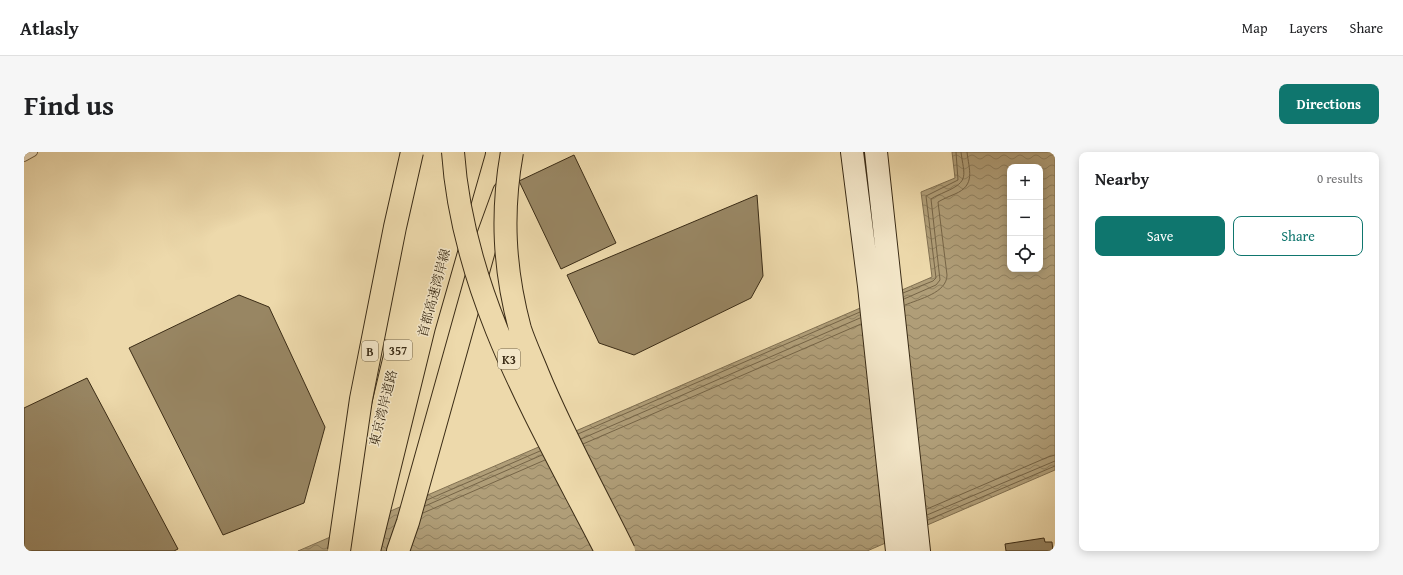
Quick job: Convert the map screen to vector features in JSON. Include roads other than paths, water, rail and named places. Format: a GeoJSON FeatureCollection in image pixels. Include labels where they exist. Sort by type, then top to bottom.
{"type":"FeatureCollection","features":[{"type":"Feature","properties":{"kind":"highway","name":"B"},"geometry":{"type":"LineString","coordinates":[[338,551],[360,399],[412,152]]}},
{"type":"Feature","properties":{"kind":"highway"},"geometry":{"type":"LineString","coordinates":[[378,385],[411,230],[434,152]]}},
{"type":"Feature","properties":{"kind":"highway","name":"東京湾岸道路"},"geometry":{"type":"LineString","coordinates":[[338,551],[378,385],[420,228],[446,152]]}},
{"type":"Feature","properties":{"kind":"highway","name":"首都高速湾岸線"},"geometry":{"type":"LineString","coordinates":[[344,551],[409,286],[446,152]]}},
{"type":"Feature","properties":{"kind":"highway","name":"K3"},"geometry":{"type":"LineString","coordinates":[[453,152],[455,174],[465,232],[487,306],[504,350],[606,551]]}},
{"type":"Feature","properties":{"kind":"highway","name":"東京湾岸道路"},"geometry":{"type":"LineString","coordinates":[[349,551],[414,288],[431,225],[456,152]]}},
{"type":"Feature","properties":{"kind":"highway","name":"首都高速湾岸線"},"geometry":{"type":"LineString","coordinates":[[369,551],[424,327],[474,152]]}},
{"type":"Feature","properties":{"kind":"highway","name":"K3"},"geometry":{"type":"LineString","coordinates":[[512,152],[507,182],[504,227],[509,279],[521,330],[552,408],[624,551]]}},
{"type":"Feature","properties":{"kind":"highway"},"geometry":{"type":"LineString","coordinates":[[398,551],[408,522],[488,236],[519,152]]}},
{"type":"Feature","properties":{"kind":"street"},"geometry":{"type":"LineString","coordinates":[[852,152],[869,286],[897,547]]}},
{"type":"Feature","properties":{"kind":"street"},"geometry":{"type":"LineString","coordinates":[[876,152],[918,542]]}},
{"type":"Feature","properties":{"kind":"lane"},"geometry":{"type":"LineString","coordinates":[[24,156],[33,152]]}},
{"type":"Feature","properties":{"kind":"water"},"geometry":{"type":"Polygon","coordinates":[[[952,152],[1055,152],[1055,470],[867,551],[298,551],[932,277],[921,192],[955,178],[952,152]]]}}]}
